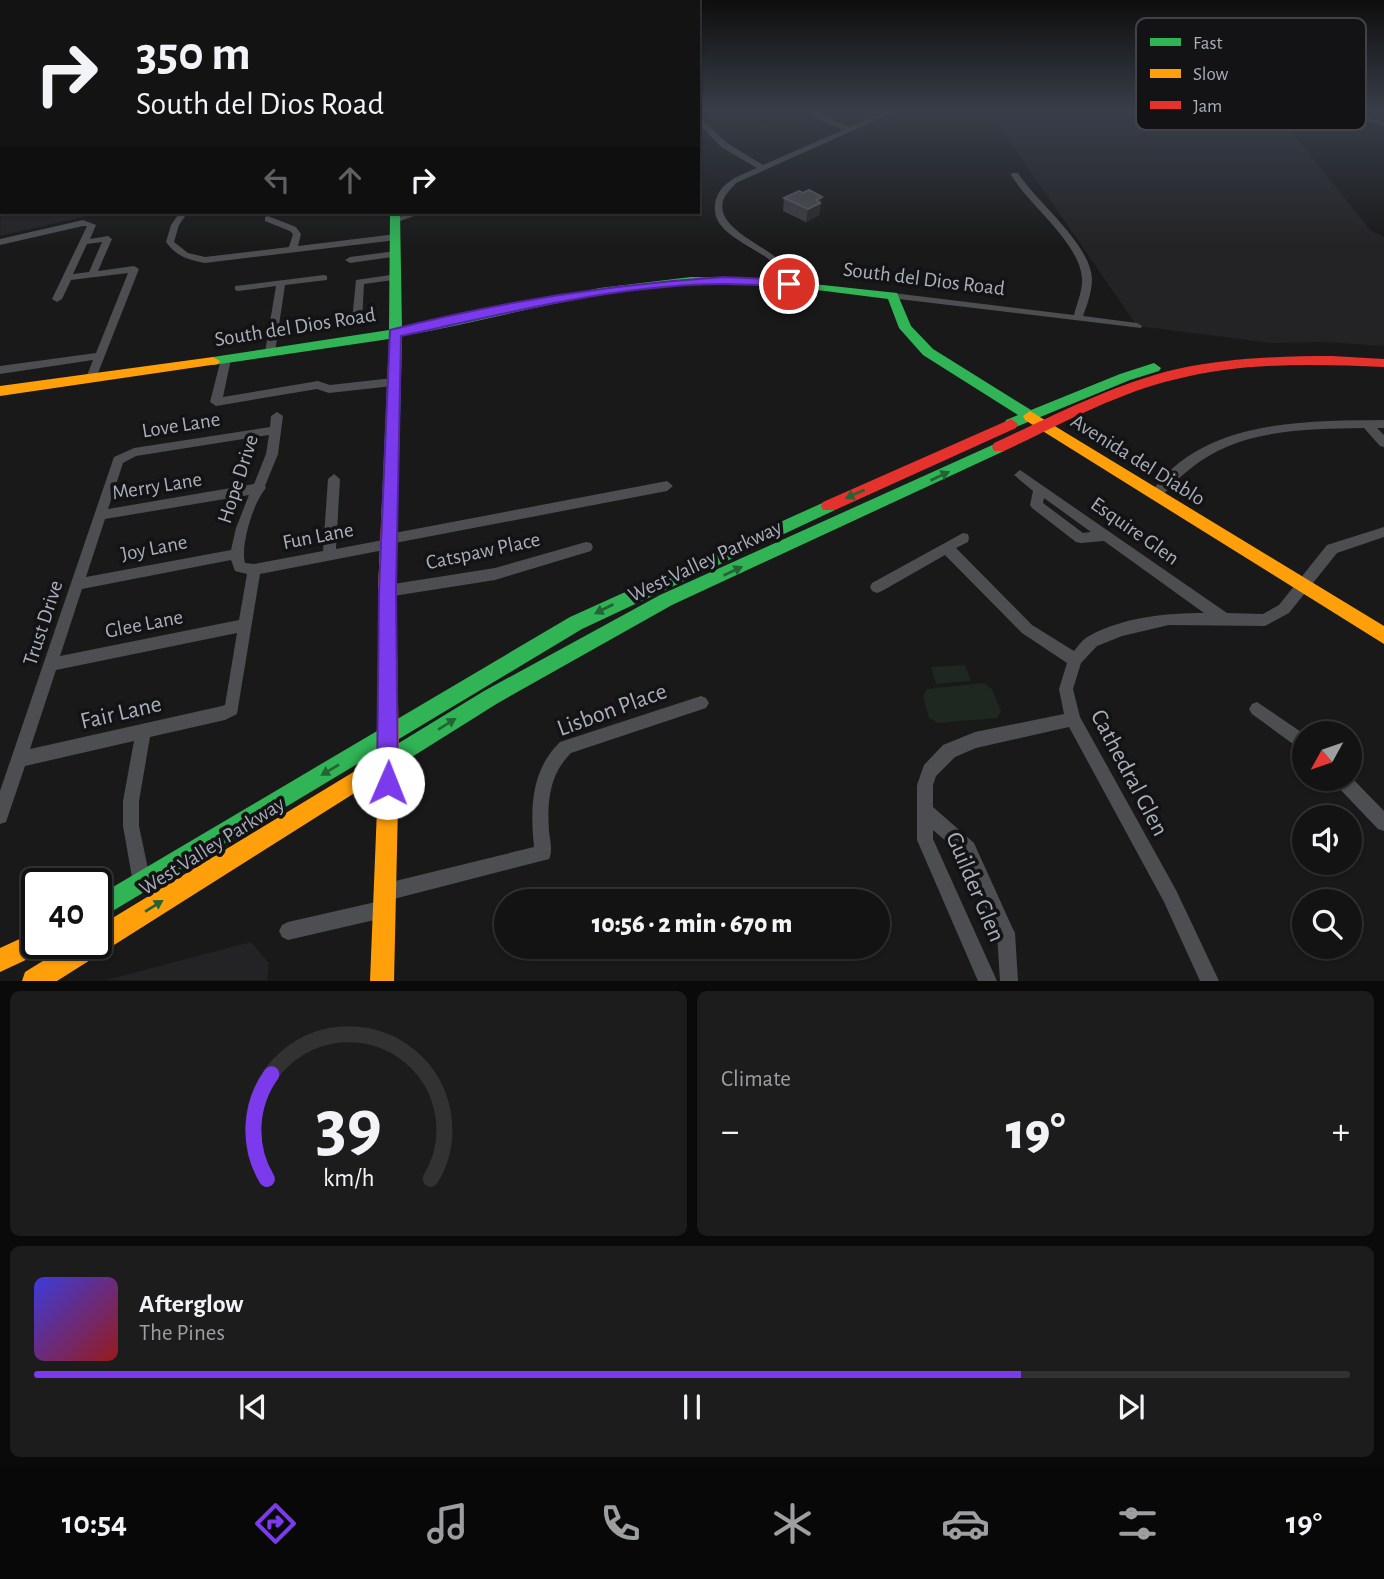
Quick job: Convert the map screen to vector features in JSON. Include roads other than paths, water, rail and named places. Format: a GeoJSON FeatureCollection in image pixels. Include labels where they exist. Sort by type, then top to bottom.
{"type":"FeatureCollection","features":[{"type":"Feature","properties":{"kind":"main road"},"geometry":{"type":"LineString","coordinates":[[382,981],[389,760],[387,591],[397,277],[395,216]]}},
{"type":"Feature","properties":{"kind":"main road","name":"South del Dios Road"},"geometry":{"type":"LineString","coordinates":[[0,391],[395,333],[543,302],[654,285],[724,280],[789,284],[893,296]]}},
{"type":"Feature","properties":{"kind":"main road","name":"Avenida del Diablo"},"geometry":{"type":"LineString","coordinates":[[893,296],[905,328],[918,344],[1046,428],[1384,636]]}},
{"type":"Feature","properties":{"kind":"main road","name":"West Valley Parkway"},"geometry":{"type":"LineString","coordinates":[[112,901],[511,660],[632,595],[1030,417],[1125,377],[1192,359],[1230,353],[1301,349],[1384,353]]}},
{"type":"Feature","properties":{"kind":"main road","name":"West Valley Parkway"},"geometry":{"type":"LineString","coordinates":[[112,932],[491,697],[666,600],[1118,394],[1174,375],[1214,367],[1314,359],[1384,363]]}},
{"type":"Feature","properties":{"kind":"main road"},"geometry":{"type":"LineString","coordinates":[[0,960],[21,950]]}},
{"type":"Feature","properties":{"kind":"main road","name":"West Valley Parkway"},"geometry":{"type":"LineString","coordinates":[[34,981],[69,959]]}},
{"type":"Feature","properties":{"kind":"street"},"geometry":{"type":"LineString","coordinates":[[742,156],[763,168]]}},
{"type":"Feature","properties":{"kind":"street"},"geometry":{"type":"LineString","coordinates":[[789,284],[785,270],[732,232],[718,210],[717,199],[733,181],[791,156]]}},
{"type":"Feature","properties":{"kind":"street"},"geometry":{"type":"LineString","coordinates":[[1015,175],[1031,200],[1065,233],[1086,269],[1087,281],[1078,318]]}},
{"type":"Feature","properties":{"kind":"street"},"geometry":{"type":"LineString","coordinates":[[183,214],[175,225],[170,242],[175,250],[188,257],[205,260],[396,237]]}},
{"type":"Feature","properties":{"kind":"street"},"geometry":{"type":"LineString","coordinates":[[268,219],[293,229],[298,234],[293,249]]}},
{"type":"Feature","properties":{"kind":"street"},"geometry":{"type":"LineString","coordinates":[[0,242],[83,223],[92,225],[57,299]]}},
{"type":"Feature","properties":{"kind":"street"},"geometry":{"type":"LineString","coordinates":[[84,242],[108,239],[92,275]]}},
{"type":"Feature","properties":{"kind":"street"},"geometry":{"type":"LineString","coordinates":[[350,260],[396,254]]}},
{"type":"Feature","properties":{"kind":"street"},"geometry":{"type":"LineString","coordinates":[[67,278],[134,269],[91,378]]}},
{"type":"Feature","properties":{"kind":"street"},"geometry":{"type":"LineString","coordinates":[[357,321],[359,282],[397,277]]}},
{"type":"Feature","properties":{"kind":"street"},"geometry":{"type":"LineString","coordinates":[[238,288],[324,278]]}},
{"type":"Feature","properties":{"kind":"street"},"geometry":{"type":"LineString","coordinates":[[270,352],[281,283]]}},
{"type":"Feature","properties":{"kind":"street","name":"South del Dios Road"},"geometry":{"type":"LineString","coordinates":[[893,296],[1136,326]]}},
{"type":"Feature","properties":{"kind":"street"},"geometry":{"type":"LineString","coordinates":[[0,370],[100,356]]}},
{"type":"Feature","properties":{"kind":"street"},"geometry":{"type":"LineString","coordinates":[[226,359],[216,402],[318,385],[329,389],[393,382]]}},
{"type":"Feature","properties":{"kind":"street","name":"Love Lane"},"geometry":{"type":"LineString","coordinates":[[134,452],[276,423]]}},
{"type":"Feature","properties":{"kind":"street","name":"Hope Drive"},"geometry":{"type":"LineString","coordinates":[[254,570],[240,567],[237,554],[246,511],[260,488],[272,453],[276,423]]}},
{"type":"Feature","properties":{"kind":"street"},"geometry":{"type":"LineString","coordinates":[[1155,496],[1191,461],[1224,443],[1260,432],[1300,426],[1384,424]]}},
{"type":"Feature","properties":{"kind":"street"},"geometry":{"type":"LineString","coordinates":[[1368,425],[1384,443]]}},
{"type":"Feature","properties":{"kind":"street","name":"Trust Drive"},"geometry":{"type":"LineString","coordinates":[[0,816],[118,460],[134,452]]}},
{"type":"Feature","properties":{"kind":"street","name":"Esquire Glen"},"geometry":{"type":"LineString","coordinates":[[1020,475],[1226,621]]}},
{"type":"Feature","properties":{"kind":"street"},"geometry":{"type":"LineString","coordinates":[[329,556],[334,479]]}},
{"type":"Feature","properties":{"kind":"street","name":"Fun Lane"},"geometry":{"type":"LineString","coordinates":[[254,570],[667,486]]}},
{"type":"Feature","properties":{"kind":"street","name":"Merry Lane"},"geometry":{"type":"LineString","coordinates":[[101,514],[260,488]]}},
{"type":"Feature","properties":{"kind":"street"},"geometry":{"type":"LineString","coordinates":[[946,547],[1027,629],[1074,660],[1092,641],[1121,630],[1175,619],[1265,620],[1284,608],[1332,549],[1384,532]]}},
{"type":"Feature","properties":{"kind":"street"},"geometry":{"type":"LineString","coordinates":[[877,587],[963,538]]}},
{"type":"Feature","properties":{"kind":"street","name":"Catspaw Place"},"geometry":{"type":"LineString","coordinates":[[387,591],[495,574],[586,547]]}},
{"type":"Feature","properties":{"kind":"street","name":"Joy Lane"},"geometry":{"type":"LineString","coordinates":[[78,583],[237,554]]}},
{"type":"Feature","properties":{"kind":"street"},"geometry":{"type":"LineString","coordinates":[[245,625],[254,570]]}},
{"type":"Feature","properties":{"kind":"street","name":"Glee Lane"},"geometry":{"type":"LineString","coordinates":[[52,664],[245,625]]}},
{"type":"Feature","properties":{"kind":"street","name":"Fair Lane"},"geometry":{"type":"LineString","coordinates":[[20,759],[225,713],[232,709],[245,625]]}},
{"type":"Feature","properties":{"kind":"street","name":"Cathedral Glen"},"geometry":{"type":"LineString","coordinates":[[1074,660],[1066,689],[1073,719],[1170,896],[1210,981]]}},
{"type":"Feature","properties":{"kind":"street","name":"Lisbon Place"},"geometry":{"type":"LineString","coordinates":[[383,901],[543,853],[540,825],[544,778],[555,754],[566,747],[701,703]]}},
{"type":"Feature","properties":{"kind":"street"},"geometry":{"type":"LineString","coordinates":[[1257,709],[1292,735]]}},
{"type":"Feature","properties":{"kind":"street","name":"Guilder Glen"},"geometry":{"type":"LineString","coordinates":[[988,981],[925,840],[925,785],[930,771],[949,751],[975,740],[1073,719]]}},
{"type":"Feature","properties":{"kind":"street"},"geometry":{"type":"LineString","coordinates":[[142,883],[131,826],[131,801],[143,732]]}},
{"type":"Feature","properties":{"kind":"street"},"geometry":{"type":"LineString","coordinates":[[1353,791],[1384,823]]}},
{"type":"Feature","properties":{"kind":"street","name":"Guilder Glen"},"geometry":{"type":"LineString","coordinates":[[925,811],[968,849],[1006,933],[1009,981]]}},
{"type":"Feature","properties":{"kind":"street"},"geometry":{"type":"LineString","coordinates":[[288,931],[383,901]]}}]}
